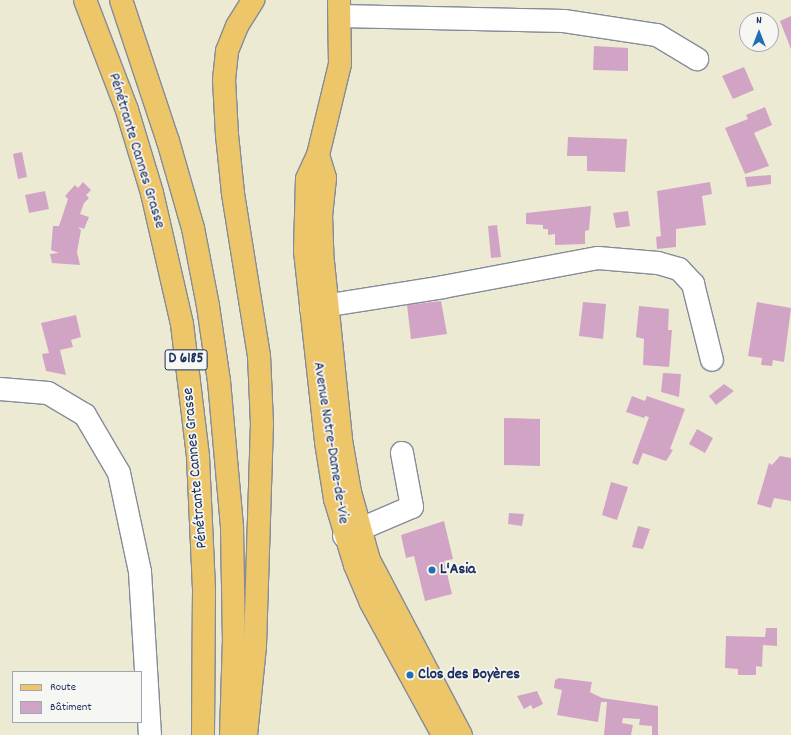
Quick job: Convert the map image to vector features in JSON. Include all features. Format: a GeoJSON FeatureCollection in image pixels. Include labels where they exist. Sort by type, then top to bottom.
{"type":"FeatureCollection","features":[{"type":"Feature","properties":{"kind":"main road","name":"Pénétrante Cannes Grasse"},"geometry":{"type":"LineString","coordinates":[[85,0],[130,118],[152,193],[182,324],[198,457],[204,590],[203,735]]}},
{"type":"Feature","properties":{"kind":"main road","name":"Pénétrante Cannes Grasse"},"geometry":{"type":"LineString","coordinates":[[121,0],[166,134],[193,228],[208,306],[219,381],[232,528],[234,638],[231,735]]}},
{"type":"Feature","properties":{"kind":"main road"},"geometry":{"type":"LineString","coordinates":[[246,735],[255,646],[262,424],[259,356],[233,193],[227,135],[224,80],[227,51],[237,26],[253,0]]}},
{"type":"Feature","properties":{"kind":"main road","name":"Avenue Notre-Dame-de-Vie"},"geometry":{"type":"LineString","coordinates":[[340,8],[340,64],[318,155],[325,178],[321,215],[322,252],[319,307],[350,492],[352,533],[370,601],[443,735]]}},
{"type":"Feature","properties":{"kind":"main road","name":"Avenue Notre-Dame-de-Vie"},"geometry":{"type":"LineString","coordinates":[[352,533],[369,560],[427,665],[461,735]]}},
{"type":"Feature","properties":{"kind":"street"},"geometry":{"type":"LineString","coordinates":[[340,8],[564,21],[657,34],[697,59]]}},
{"type":"Feature","properties":{"kind":"street"},"geometry":{"type":"LineString","coordinates":[[319,307],[598,258],[658,263],[679,268],[693,284],[712,360]]}},
{"type":"Feature","properties":{"kind":"street"},"geometry":{"type":"LineString","coordinates":[[0,389],[48,393],[85,415],[119,473],[140,572],[150,735]]}},
{"type":"Feature","properties":{"kind":"street"},"geometry":{"type":"LineString","coordinates":[[352,533],[412,507],[402,453]]}},
{"type":"Feature","properties":{"kind":"building"},"geometry":{"type":"Polygon","coordinates":[[[791,16],[791,49],[780,21],[791,16]]]}},
{"type":"Feature","properties":{"kind":"building"},"geometry":{"type":"Polygon","coordinates":[[[594,46],[628,48],[628,71],[593,70],[594,46]]]}},
{"type":"Feature","properties":{"kind":"building"},"geometry":{"type":"Polygon","coordinates":[[[744,67],[754,90],[733,99],[722,76],[744,67]]]}},
{"type":"Feature","properties":{"kind":"building"},"geometry":{"type":"Polygon","coordinates":[[[765,107],[772,125],[754,133],[769,166],[745,174],[725,128],[748,119],[746,115],[765,107]]]}},
{"type":"Feature","properties":{"kind":"building"},"geometry":{"type":"Polygon","coordinates":[[[568,137],[627,139],[625,172],[587,171],[587,156],[567,156],[568,137]]]}},
{"type":"Feature","properties":{"kind":"building"},"geometry":{"type":"Polygon","coordinates":[[[22,152],[27,177],[18,179],[13,154],[22,152]]]}},
{"type":"Feature","properties":{"kind":"building"},"geometry":{"type":"Polygon","coordinates":[[[771,175],[771,184],[747,187],[745,177],[771,175]]]}},
{"type":"Feature","properties":{"kind":"building"},"geometry":{"type":"Polygon","coordinates":[[[83,182],[91,190],[86,195],[89,198],[84,203],[80,214],[89,217],[84,229],[78,227],[81,230],[77,252],[80,265],[52,263],[50,254],[59,253],[51,250],[53,226],[59,226],[68,199],[65,196],[75,185],[78,188],[83,182]]]}},
{"type":"Feature","properties":{"kind":"building"},"geometry":{"type":"Polygon","coordinates":[[[710,182],[712,194],[702,196],[706,225],[676,229],[676,247],[657,249],[656,237],[661,236],[657,191],[710,182]]]}},
{"type":"Feature","properties":{"kind":"building"},"geometry":{"type":"Polygon","coordinates":[[[45,191],[49,209],[29,213],[25,195],[45,191]]]}},
{"type":"Feature","properties":{"kind":"building"},"geometry":{"type":"Polygon","coordinates":[[[591,206],[589,230],[585,231],[585,244],[555,245],[555,234],[548,235],[548,229],[543,229],[543,225],[526,224],[526,213],[591,206]]]}},
{"type":"Feature","properties":{"kind":"building"},"geometry":{"type":"Polygon","coordinates":[[[628,211],[630,226],[616,228],[613,213],[628,211]]]}},
{"type":"Feature","properties":{"kind":"building"},"geometry":{"type":"Polygon","coordinates":[[[497,225],[501,257],[491,258],[488,226],[497,225]]]}},
{"type":"Feature","properties":{"kind":"building"},"geometry":{"type":"Polygon","coordinates":[[[441,301],[447,334],[411,339],[407,305],[441,301]]]}},
{"type":"Feature","properties":{"kind":"building"},"geometry":{"type":"Polygon","coordinates":[[[583,302],[606,304],[603,339],[579,336],[583,302]]]}},
{"type":"Feature","properties":{"kind":"building"},"geometry":{"type":"Polygon","coordinates":[[[757,302],[791,308],[784,362],[773,360],[772,366],[761,365],[762,358],[748,356],[757,302]]]}},
{"type":"Feature","properties":{"kind":"building"},"geometry":{"type":"Polygon","coordinates":[[[639,306],[669,309],[668,330],[672,330],[669,367],[643,365],[644,339],[636,337],[639,306]]]}},
{"type":"Feature","properties":{"kind":"building"},"geometry":{"type":"Polygon","coordinates":[[[76,315],[81,337],[71,340],[73,347],[60,350],[66,375],[46,371],[42,354],[49,353],[41,323],[76,315]]]}},
{"type":"Feature","properties":{"kind":"building"},"geometry":{"type":"Polygon","coordinates":[[[663,373],[681,374],[679,397],[661,392],[663,373]]]}},
{"type":"Feature","properties":{"kind":"building"},"geometry":{"type":"Polygon","coordinates":[[[724,384],[734,391],[716,405],[709,396],[724,384]]]}},
{"type":"Feature","properties":{"kind":"building"},"geometry":{"type":"Polygon","coordinates":[[[632,396],[645,401],[647,396],[685,409],[670,449],[673,450],[666,461],[643,453],[638,465],[632,463],[649,417],[645,416],[644,418],[626,412],[632,396]]]}},
{"type":"Feature","properties":{"kind":"building"},"geometry":{"type":"Polygon","coordinates":[[[504,418],[540,419],[540,466],[504,465],[504,418]]]}},
{"type":"Feature","properties":{"kind":"building"},"geometry":{"type":"Polygon","coordinates":[[[697,429],[713,438],[705,453],[689,444],[697,429]]]}},
{"type":"Feature","properties":{"kind":"building"},"geometry":{"type":"Polygon","coordinates":[[[780,456],[791,458],[791,501],[774,498],[771,508],[757,504],[769,463],[772,465],[780,456]]]}},
{"type":"Feature","properties":{"kind":"building"},"geometry":{"type":"Polygon","coordinates":[[[611,482],[628,487],[617,520],[602,515],[611,482]]]}},
{"type":"Feature","properties":{"kind":"building"},"geometry":{"type":"Polygon","coordinates":[[[509,513],[524,514],[522,526],[508,524],[509,513]]]}},
{"type":"Feature","properties":{"kind":"building","name":"L'Asia"},"geometry":{"type":"Polygon","coordinates":[[[444,521],[453,559],[444,561],[452,594],[425,601],[414,556],[406,558],[401,535],[444,521]]]}},
{"type":"Feature","properties":{"kind":"building"},"geometry":{"type":"Polygon","coordinates":[[[638,526],[650,529],[643,549],[632,547],[638,526]]]}},
{"type":"Feature","properties":{"kind":"building"},"geometry":{"type":"Polygon","coordinates":[[[766,628],[777,628],[777,646],[763,645],[762,667],[756,666],[756,675],[738,675],[738,669],[725,668],[726,636],[765,637],[766,628]]]}},
{"type":"Feature","properties":{"kind":"building"},"geometry":{"type":"Polygon","coordinates":[[[559,678],[592,682],[590,692],[602,698],[658,706],[658,735],[652,735],[652,726],[639,725],[640,719],[623,718],[622,723],[633,725],[631,735],[604,735],[607,702],[601,702],[598,722],[557,715],[562,690],[554,688],[555,680],[559,678]]]}},
{"type":"Feature","properties":{"kind":"building"},"geometry":{"type":"Polygon","coordinates":[[[537,691],[543,704],[533,709],[531,705],[524,709],[517,696],[537,691]]]}},
{"type":"Feature","properties":{"kind":"place","name":"L'Asia"},"geometry":{"type":"Point","coordinates":[432,570]}},
{"type":"Feature","properties":{"kind":"place","name":"Clos des Boyères"},"geometry":{"type":"Point","coordinates":[410,675]}}]}
